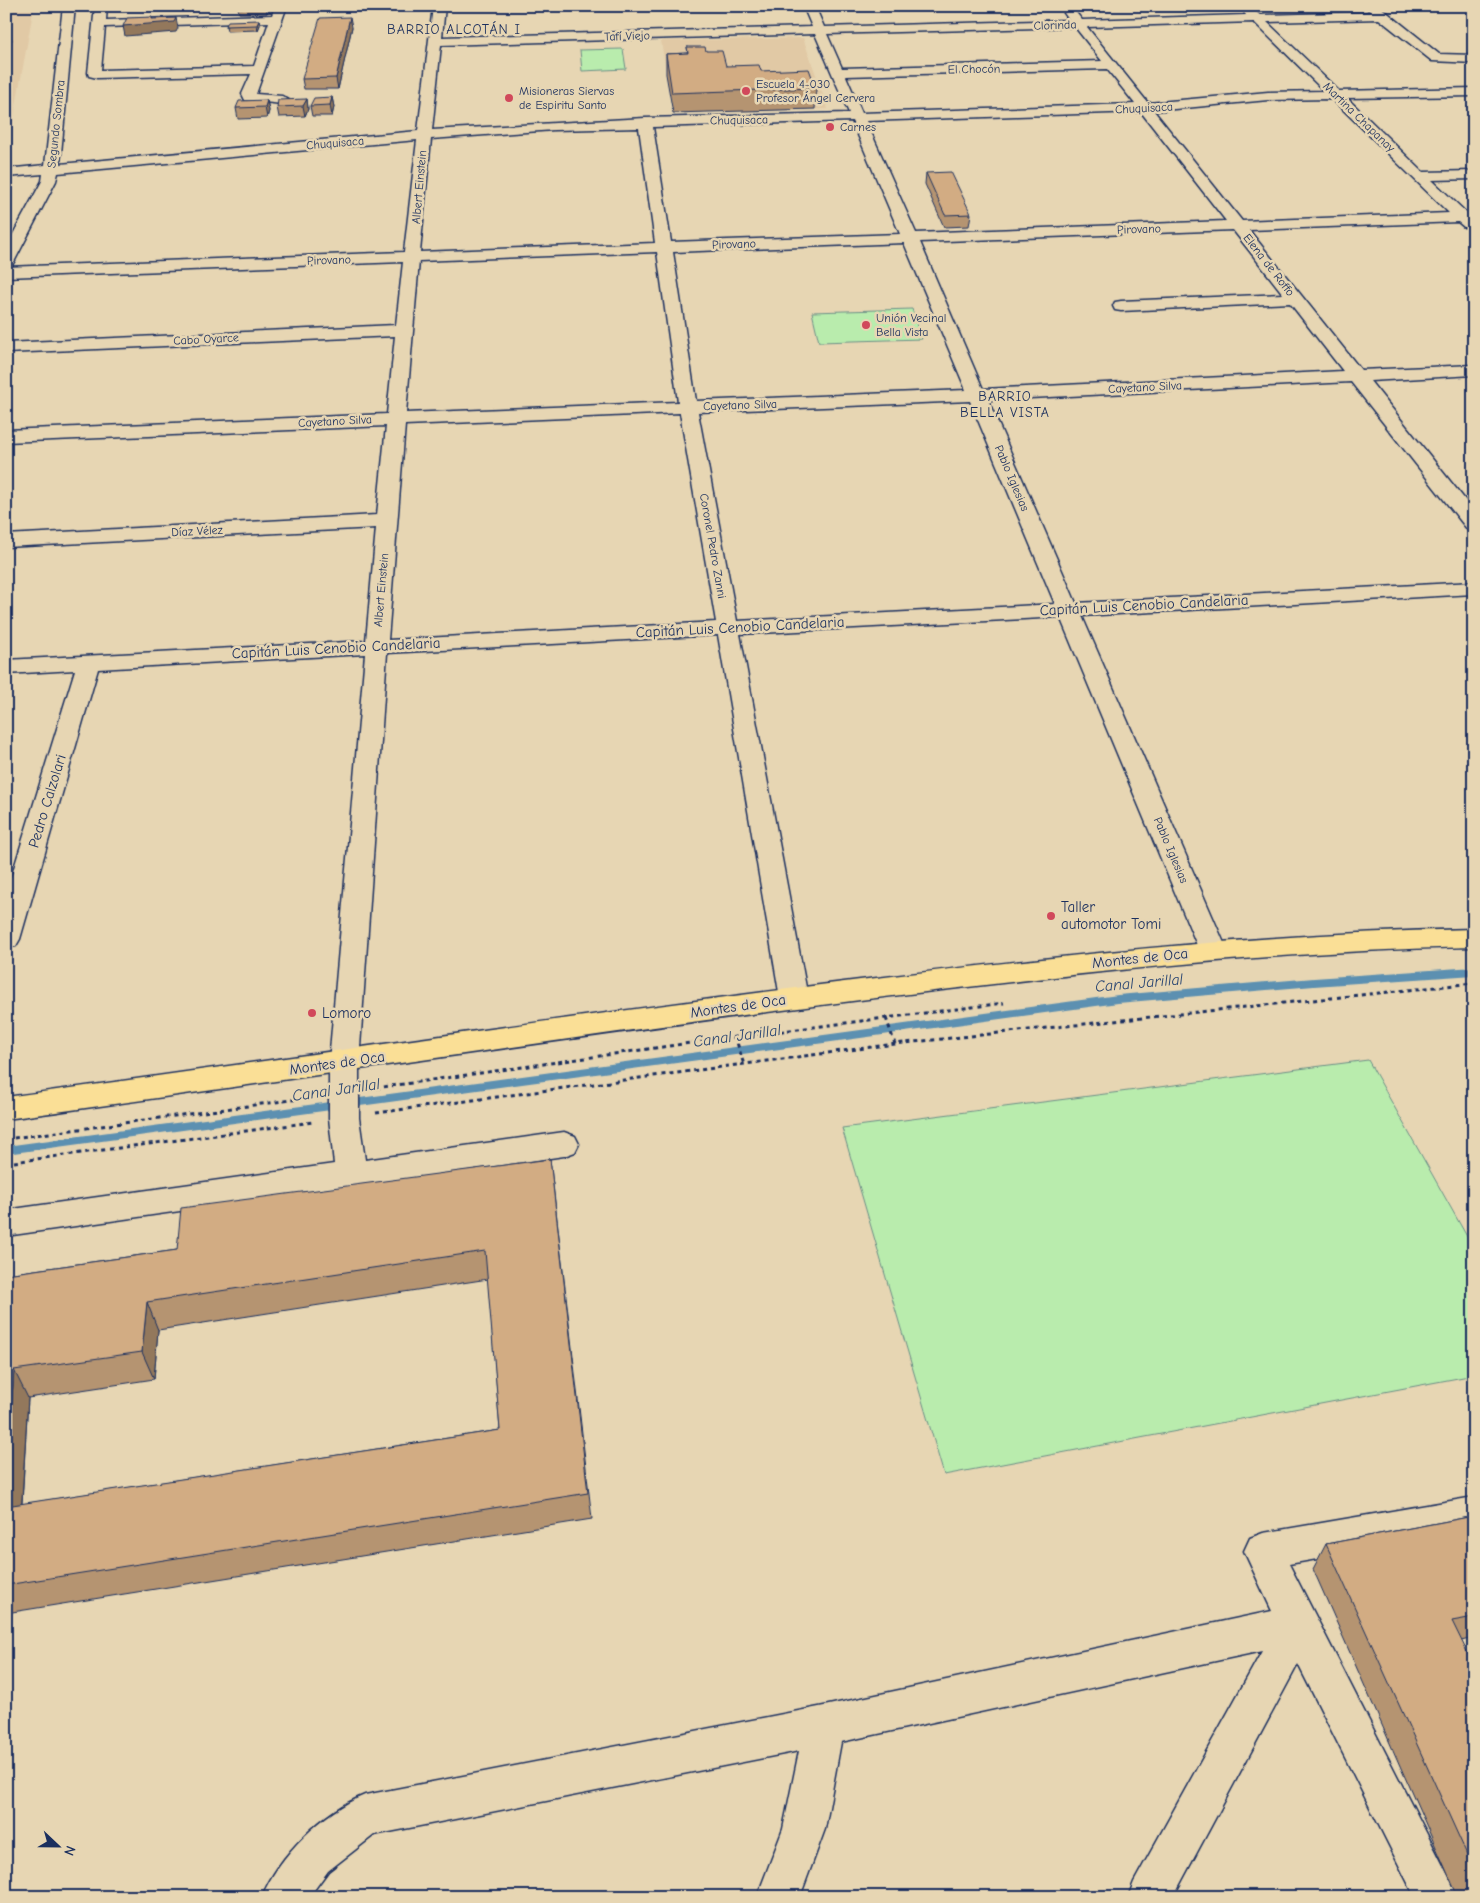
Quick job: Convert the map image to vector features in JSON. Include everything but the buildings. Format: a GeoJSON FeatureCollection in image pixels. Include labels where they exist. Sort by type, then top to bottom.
{"type":"FeatureCollection","features":[{"type":"Feature","properties":{"kind":"main road","name":"Montes de Oca"},"geometry":{"type":"LineString","coordinates":[[6,1108],[794,998],[1102,961],[1213,950],[1329,943],[1474,938]]}},
{"type":"Feature","properties":{"kind":"street","name":"Segundo Sombra"},"geometry":{"type":"LineString","coordinates":[[6,262],[49,181],[52,168],[69,6]]}},
{"type":"Feature","properties":{"kind":"street"},"geometry":{"type":"LineString","coordinates":[[101,6],[94,73],[260,70]]}},
{"type":"Feature","properties":{"kind":"street","name":"Albert Einstein"},"geometry":{"type":"LineString","coordinates":[[351,1174],[345,1104],[344,1062],[387,522],[424,135],[439,6]]}},
{"type":"Feature","properties":{"kind":"street","name":"Pablo Iglesias"},"geometry":{"type":"LineString","coordinates":[[809,6],[910,238],[1213,950]]}},
{"type":"Feature","properties":{"kind":"street","name":"Elena de Roffo"},"geometry":{"type":"LineString","coordinates":[[1064,6],[1474,525]]}},
{"type":"Feature","properties":{"kind":"street","name":"Martina Chapanay"},"geometry":{"type":"LineString","coordinates":[[1245,6],[1474,228]]}},
{"type":"Feature","properties":{"kind":"street"},"geometry":{"type":"LineString","coordinates":[[1376,11],[1436,58],[1474,59]]}},
{"type":"Feature","properties":{"kind":"street","name":"Clorinda"},"geometry":{"type":"LineString","coordinates":[[819,31],[1258,19],[1376,11]]}},
{"type":"Feature","properties":{"kind":"street"},"geometry":{"type":"LineString","coordinates":[[99,24],[279,12],[260,70],[249,94],[250,97],[282,100]]}},
{"type":"Feature","properties":{"kind":"street"},"geometry":{"type":"LineString","coordinates":[[942,13],[951,28]]}},
{"type":"Feature","properties":{"kind":"street","name":"Tafí Viejo"},"geometry":{"type":"LineString","coordinates":[[435,41],[819,31]]}},
{"type":"Feature","properties":{"kind":"street","name":"El Chocón"},"geometry":{"type":"LineString","coordinates":[[837,72],[1111,65]]}},
{"type":"Feature","properties":{"kind":"street","name":"Chuquisaca"},"geometry":{"type":"LineString","coordinates":[[6,173],[424,135],[645,122],[857,118],[1146,108],[1256,97],[1474,92]]}},
{"type":"Feature","properties":{"kind":"street","name":"Coronel Pedro Zanni"},"geometry":{"type":"LineString","coordinates":[[645,122],[688,407],[794,998]]}},
{"type":"Feature","properties":{"kind":"street"},"geometry":{"type":"LineString","coordinates":[[1425,180],[1474,175]]}},
{"type":"Feature","properties":{"kind":"street"},"geometry":{"type":"LineString","coordinates":[[1425,180],[1474,185]]}},
{"type":"Feature","properties":{"kind":"street","name":"Pirovano"},"geometry":{"type":"LineString","coordinates":[[6,272],[1462,217]]}},
{"type":"Feature","properties":{"kind":"street"},"geometry":{"type":"LineString","coordinates":[[1121,306],[1295,298]]}},
{"type":"Feature","properties":{"kind":"street","name":"Cabo Oyarce"},"geometry":{"type":"LineString","coordinates":[[6,348],[405,330]]}},
{"type":"Feature","properties":{"kind":"street","name":"Cayetano Silva"},"geometry":{"type":"LineString","coordinates":[[6,436],[976,395],[1474,370]]}},
{"type":"Feature","properties":{"kind":"street","name":"Díaz Vélez"},"geometry":{"type":"LineString","coordinates":[[6,541],[387,522]]}},
{"type":"Feature","properties":{"kind":"street","name":"Capitán Luis Cenobio Candelaria"},"geometry":{"type":"LineString","coordinates":[[6,667],[1474,588]]}},
{"type":"Feature","properties":{"kind":"street","name":"Pedro Calzolari"},"geometry":{"type":"LineString","coordinates":[[6,939],[88,662]]}},
{"type":"Feature","properties":{"kind":"street"},"geometry":{"type":"LineString","coordinates":[[6,1223],[564,1144]]}},
{"type":"Feature","properties":{"kind":"street"},"geometry":{"type":"LineString","coordinates":[[1438,1897],[1298,1624],[1263,1551],[1474,1514]]}},
{"type":"Feature","properties":{"kind":"street"},"geometry":{"type":"LineString","coordinates":[[283,1897],[313,1856],[365,1816],[824,1726],[1298,1624]]}},
{"type":"Feature","properties":{"kind":"street"},"geometry":{"type":"LineString","coordinates":[[1149,1897],[1298,1624]]}},
{"type":"Feature","properties":{"kind":"street"},"geometry":{"type":"LineString","coordinates":[[778,1897],[804,1830],[824,1726]]}},
{"type":"Feature","properties":{"kind":"path"},"geometry":{"type":"LineString","coordinates":[[6,1139],[744,1065],[895,1044],[1474,983]]}},
{"type":"Feature","properties":{"kind":"path"},"geometry":{"type":"LineString","coordinates":[[6,1163],[704,1041],[1005,1003]]}},
{"type":"Feature","properties":{"kind":"path"},"geometry":{"type":"LineString","coordinates":[[888,1024],[895,1044]]}},
{"type":"Feature","properties":{"kind":"path"},"geometry":{"type":"LineString","coordinates":[[737,1044],[744,1065]]}},
{"type":"Feature","properties":{"kind":"shaded area"},"geometry":{"type":"Polygon","coordinates":[[[6,6],[34,6],[6,160],[6,6]]]}},
{"type":"Feature","properties":{"kind":"shaded area","name":"Escuela 4-030 Profesor Ángel Cervera"},"geometry":{"type":"Polygon","coordinates":[[[803,38],[828,109],[673,113],[661,41],[803,38]]]}},
{"type":"Feature","properties":{"kind":"green space"},"geometry":{"type":"Polygon","coordinates":[[[623,49],[626,69],[582,71],[580,50],[623,49]]]}},
{"type":"Feature","properties":{"kind":"green space","name":"Unión Vecinal Bella Vista"},"geometry":{"type":"Polygon","coordinates":[[[912,309],[922,339],[819,342],[812,312],[912,309]]]}},
{"type":"Feature","properties":{"kind":"green space"},"geometry":{"type":"Polygon","coordinates":[[[1368,1060],[1474,1249],[1474,1375],[944,1475],[842,1128],[1368,1060]]]}},
{"type":"Feature","properties":{"kind":"waterway","name":"Canal Jarillal"},"geometry":{"type":"LineString","coordinates":[[6,1150],[1118,999],[1314,982],[1474,971]]}},
{"type":"Feature","properties":{"kind":"place","name":"Escuela 4-030 Profesor Ángel Cervera"},"geometry":{"type":"Point","coordinates":[746,91]}},
{"type":"Feature","properties":{"kind":"place","name":"Misioneras Siervas de Espiritu Santo"},"geometry":{"type":"Point","coordinates":[509,98]}},
{"type":"Feature","properties":{"kind":"place","name":"Carnes"},"geometry":{"type":"Point","coordinates":[830,127]}},
{"type":"Feature","properties":{"kind":"place","name":"Unión Vecinal Bella Vista"},"geometry":{"type":"Point","coordinates":[866,325]}},
{"type":"Feature","properties":{"kind":"place","name":"Taller automotor Tomi"},"geometry":{"type":"Point","coordinates":[1051,916]}},
{"type":"Feature","properties":{"kind":"place","name":"Lomoro"},"geometry":{"type":"Point","coordinates":[312,1013]}},
{"type":"Feature","properties":{"kind":"district","name":"BARRIO ALCOTÁN I"},"geometry":{"type":"Point","coordinates":[454,29]}},
{"type":"Feature","properties":{"kind":"district","name":"BARRIO BELLA VISTA"},"geometry":{"type":"Point","coordinates":[1005,404]}}]}
